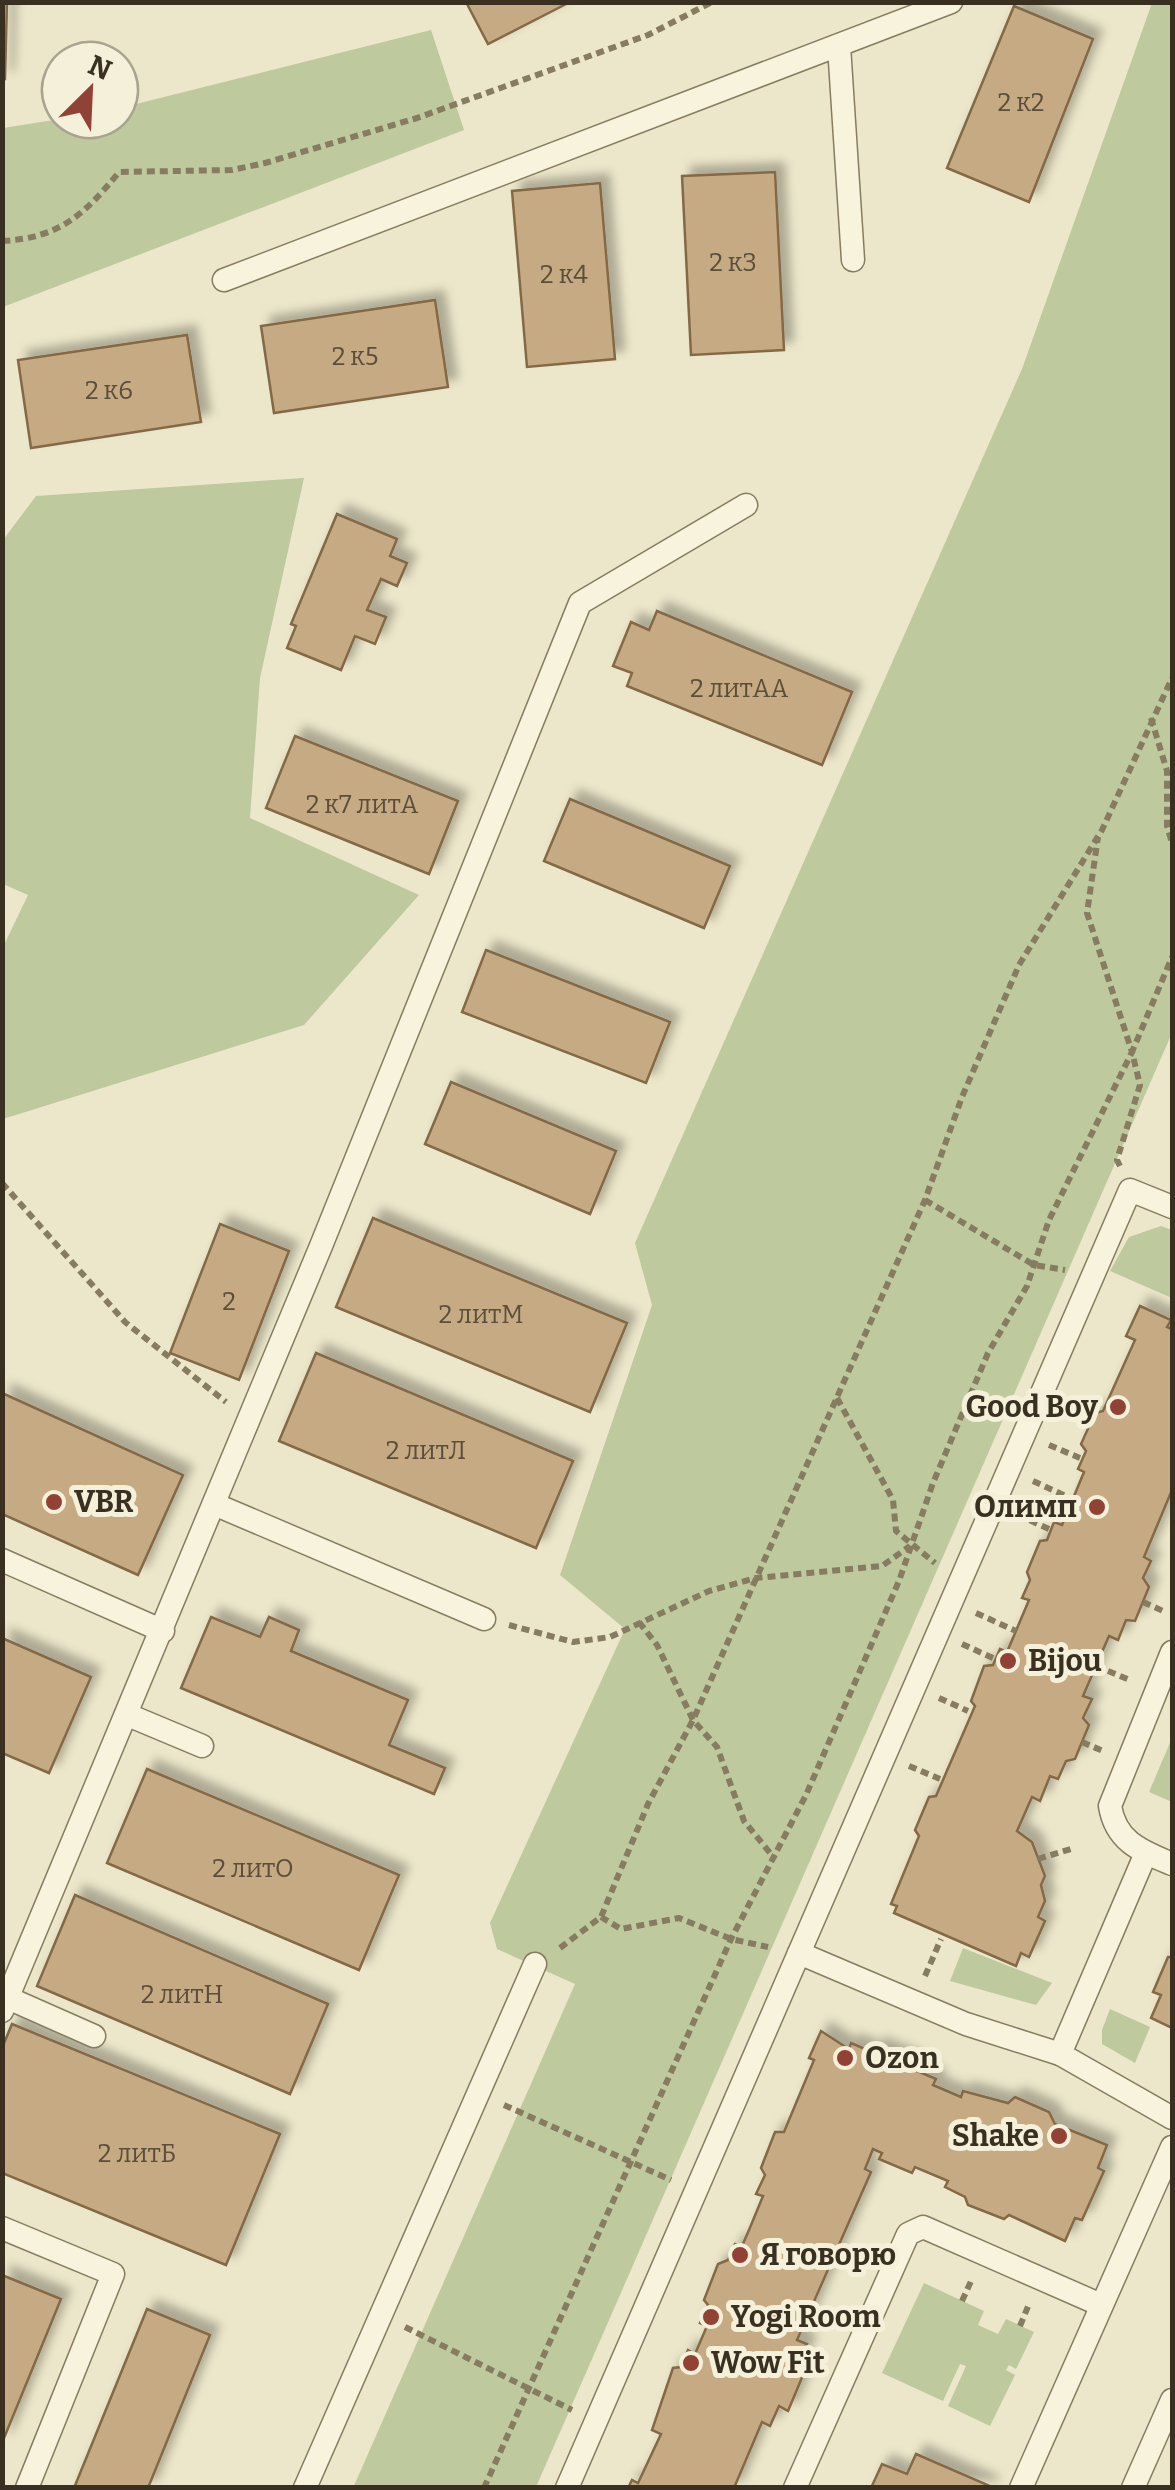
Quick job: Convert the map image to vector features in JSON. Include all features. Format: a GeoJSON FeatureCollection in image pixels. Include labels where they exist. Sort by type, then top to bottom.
{"type":"FeatureCollection","features":[{"type":"Feature","properties":{"kind":"lane"},"geometry":{"type":"LineString","coordinates":[[224,280],[951,2]]}},
{"type":"Feature","properties":{"kind":"lane"},"geometry":{"type":"LineString","coordinates":[[840,46],[853,260]]}},
{"type":"Feature","properties":{"kind":"lane"},"geometry":{"type":"LineString","coordinates":[[94,2036],[5,2004],[163,1631],[580,603],[746,505]]}},
{"type":"Feature","properties":{"kind":"lane"},"geometry":{"type":"LineString","coordinates":[[566,2488],[1130,1190],[1172,1207]]}},
{"type":"Feature","properties":{"kind":"lane"},"geometry":{"type":"LineString","coordinates":[[214,1504],[484,1619]]}},
{"type":"Feature","properties":{"kind":"lane"},"geometry":{"type":"LineString","coordinates":[[2,1560],[163,1631]]}},
{"type":"Feature","properties":{"kind":"lane"},"geometry":{"type":"LineString","coordinates":[[1172,1652],[1110,1806],[1114,1825],[1125,1841],[1172,1864]]}},
{"type":"Feature","properties":{"kind":"lane"},"geometry":{"type":"LineString","coordinates":[[128,1715],[202,1746]]}},
{"type":"Feature","properties":{"kind":"lane"},"geometry":{"type":"LineString","coordinates":[[1060,2054],[1146,1853]]}},
{"type":"Feature","properties":{"kind":"lane"},"geometry":{"type":"LineString","coordinates":[[799,1954],[966,2024],[1060,2054],[1172,2118]]}},
{"type":"Feature","properties":{"kind":"lane"},"geometry":{"type":"LineString","coordinates":[[305,2488],[535,1964]]}},
{"type":"Feature","properties":{"kind":"lane"},"geometry":{"type":"LineString","coordinates":[[1021,2488],[1172,2147]]}},
{"type":"Feature","properties":{"kind":"lane"},"geometry":{"type":"LineString","coordinates":[[794,2488],[908,2234],[923,2226],[1101,2305]]}},
{"type":"Feature","properties":{"kind":"lane"},"geometry":{"type":"LineString","coordinates":[[2,2228],[113,2274],[26,2488]]}},
{"type":"Feature","properties":{"kind":"lane"},"geometry":{"type":"LineString","coordinates":[[1133,2488],[1172,2400]]}},
{"type":"Feature","properties":{"kind":"path"},"geometry":{"type":"LineString","coordinates":[[2,241],[24,240],[77,220],[119,172],[232,170],[264,163],[435,112],[648,35],[712,2]]}},
{"type":"Feature","properties":{"kind":"path"},"geometry":{"type":"LineString","coordinates":[[535,1964],[602,1917],[648,1804],[693,1720],[925,1200],[962,1097],[1019,966],[1098,837],[1150,718],[1172,678]]}},
{"type":"Feature","properties":{"kind":"path"},"geometry":{"type":"LineString","coordinates":[[1150,718],[1167,771],[1167,826],[1172,843]]}},
{"type":"Feature","properties":{"kind":"path"},"geometry":{"type":"LineString","coordinates":[[1098,837],[1086,912],[1140,1084],[1118,1160],[1130,1190]]}},
{"type":"Feature","properties":{"kind":"path"},"geometry":{"type":"LineString","coordinates":[[484,2488],[730,1940],[775,1858],[912,1545],[988,1352],[1034,1265],[1049,1220],[1132,1052],[1172,958]]}},
{"type":"Feature","properties":{"kind":"path"},"geometry":{"type":"LineString","coordinates":[[2,1184],[126,1322],[248,1420]]}},
{"type":"Feature","properties":{"kind":"path"},"geometry":{"type":"LineString","coordinates":[[925,1200],[1034,1265],[1091,1275]]}},
{"type":"Feature","properties":{"kind":"path"},"geometry":{"type":"LineString","coordinates":[[837,1397],[893,1500],[896,1532],[958,1582]]}},
{"type":"Feature","properties":{"kind":"path"},"geometry":{"type":"LineString","coordinates":[[1047,1444],[1080,1458]]}},
{"type":"Feature","properties":{"kind":"path"},"geometry":{"type":"LineString","coordinates":[[1032,1480],[1068,1497]]}},
{"type":"Feature","properties":{"kind":"path"},"geometry":{"type":"LineString","coordinates":[[1017,1515],[1049,1529]]}},
{"type":"Feature","properties":{"kind":"path"},"geometry":{"type":"LineString","coordinates":[[484,1619],[573,1642],[610,1638],[709,1591],[756,1578],[882,1566],[912,1545]]}},
{"type":"Feature","properties":{"kind":"path"},"geometry":{"type":"LineString","coordinates":[[1143,1602],[1163,1611]]}},
{"type":"Feature","properties":{"kind":"path"},"geometry":{"type":"LineString","coordinates":[[974,1612],[1016,1631]]}},
{"type":"Feature","properties":{"kind":"path"},"geometry":{"type":"LineString","coordinates":[[638,1622],[657,1645],[693,1720],[718,1747],[744,1821],[775,1858]]}},
{"type":"Feature","properties":{"kind":"path"},"geometry":{"type":"LineString","coordinates":[[961,1644],[993,1658]]}},
{"type":"Feature","properties":{"kind":"path"},"geometry":{"type":"LineString","coordinates":[[1096,1666],[1133,1681]]}},
{"type":"Feature","properties":{"kind":"path"},"geometry":{"type":"LineString","coordinates":[[938,1698],[968,1711]]}},
{"type":"Feature","properties":{"kind":"path"},"geometry":{"type":"LineString","coordinates":[[1082,1742],[1103,1751]]}},
{"type":"Feature","properties":{"kind":"path"},"geometry":{"type":"LineString","coordinates":[[908,1766],[940,1779]]}},
{"type":"Feature","properties":{"kind":"path"},"geometry":{"type":"LineString","coordinates":[[1038,1859],[1074,1848]]}},
{"type":"Feature","properties":{"kind":"path"},"geometry":{"type":"LineString","coordinates":[[602,1917],[620,1929],[678,1918],[730,1940],[799,1954]]}},
{"type":"Feature","properties":{"kind":"path"},"geometry":{"type":"LineString","coordinates":[[924,1977],[941,1939]]}},
{"type":"Feature","properties":{"kind":"path"},"geometry":{"type":"LineString","coordinates":[[478,2092],[694,2191]]}},
{"type":"Feature","properties":{"kind":"path"},"geometry":{"type":"LineString","coordinates":[[380,2316],[595,2422]]}},
{"type":"Feature","properties":{"kind":"green space"},"geometry":{"type":"Polygon","coordinates":[[[1152,3],[1172,3],[1172,1033],[536,2487],[353,2488],[575,1984],[497,1949],[490,1923],[625,1629],[560,1575],[652,1305],[635,1243],[1022,369],[1152,3]]]}},
{"type":"Feature","properties":{"kind":"green space"},"geometry":{"type":"Polygon","coordinates":[[[431,30],[464,130],[3,307],[3,128],[40,122],[40,140],[140,140],[140,103],[431,30]]]}},
{"type":"Feature","properties":{"kind":"green space"},"geometry":{"type":"Polygon","coordinates":[[[304,478],[260,678],[250,818],[419,895],[304,1025],[3,1119],[3,947],[28,895],[3,884],[3,540],[36,496],[304,478]]]}},
{"type":"Feature","properties":{"kind":"green space"},"geometry":{"type":"Polygon","coordinates":[[[1161,1226],[1172,1230],[1172,1298],[1110,1271],[1129,1237],[1161,1226]]]}},
{"type":"Feature","properties":{"kind":"green space"},"geometry":{"type":"Polygon","coordinates":[[[1172,1738],[1172,1802],[1149,1792],[1172,1738]]]}},
{"type":"Feature","properties":{"kind":"green space"},"geometry":{"type":"Polygon","coordinates":[[[963,1948],[1052,1983],[1036,2005],[950,1981],[963,1948]]]}},
{"type":"Feature","properties":{"kind":"green space"},"geometry":{"type":"Polygon","coordinates":[[[1110,2009],[1150,2027],[1135,2063],[1102,2044],[1102,2030],[1110,2009]]]}},
{"type":"Feature","properties":{"kind":"green space"},"geometry":{"type":"Polygon","coordinates":[[[924,2283],[984,2311],[978,2325],[998,2334],[1006,2319],[1034,2332],[1016,2369],[1009,2365],[1006,2370],[1015,2375],[990,2426],[948,2406],[966,2366],[960,2364],[943,2401],[882,2373],[924,2283]]]}},
{"type":"Feature","properties":{"kind":"building"},"geometry":{"type":"Polygon","coordinates":[[[2,2],[7,2],[5,79],[2,79],[2,2]]]}},
{"type":"Feature","properties":{"kind":"building"},"geometry":{"type":"Polygon","coordinates":[[[466,2],[570,2],[488,44],[466,2]]]}},
{"type":"Feature","properties":{"kind":"building"},"geometry":{"type":"Polygon","coordinates":[[[1014,6],[1093,39],[1029,202],[947,168],[1014,6]]]}},
{"type":"Feature","properties":{"kind":"building"},"geometry":{"type":"Polygon","coordinates":[[[775,172],[784,350],[691,355],[682,176],[775,172]]]}},
{"type":"Feature","properties":{"kind":"building"},"geometry":{"type":"Polygon","coordinates":[[[600,183],[615,359],[527,367],[512,191],[600,183]]]}},
{"type":"Feature","properties":{"kind":"building"},"geometry":{"type":"Polygon","coordinates":[[[435,300],[448,387],[274,413],[261,326],[435,300]]]}},
{"type":"Feature","properties":{"kind":"building"},"geometry":{"type":"Polygon","coordinates":[[[187,335],[201,422],[31,448],[18,360],[187,335]]]}},
{"type":"Feature","properties":{"kind":"building"},"geometry":{"type":"Polygon","coordinates":[[[337,514],[397,539],[390,556],[407,563],[397,586],[381,579],[367,610],[386,617],[375,644],[355,636],[341,670],[287,648],[296,626],[291,624],[337,514]]]}},
{"type":"Feature","properties":{"kind":"building"},"geometry":{"type":"Polygon","coordinates":[[[657,611],[852,692],[822,765],[627,686],[632,673],[613,666],[631,622],[649,630],[657,611]]]}},
{"type":"Feature","properties":{"kind":"building"},"geometry":{"type":"Polygon","coordinates":[[[295,736],[458,801],[429,874],[266,808],[295,736]]]}},
{"type":"Feature","properties":{"kind":"building"},"geometry":{"type":"Polygon","coordinates":[[[570,799],[730,866],[704,928],[544,861],[570,799]]]}},
{"type":"Feature","properties":{"kind":"building"},"geometry":{"type":"Polygon","coordinates":[[[486,950],[670,1022],[646,1083],[462,1012],[486,950]]]}},
{"type":"Feature","properties":{"kind":"building"},"geometry":{"type":"Polygon","coordinates":[[[451,1082],[616,1151],[590,1214],[425,1144],[451,1082]]]}},
{"type":"Feature","properties":{"kind":"building"},"geometry":{"type":"Polygon","coordinates":[[[373,1218],[627,1323],[590,1412],[336,1307],[373,1218]]]}},
{"type":"Feature","properties":{"kind":"building"},"geometry":{"type":"Polygon","coordinates":[[[220,1224],[289,1251],[239,1380],[170,1353],[220,1224]]]}},
{"type":"Feature","properties":{"kind":"building"},"geometry":{"type":"Polygon","coordinates":[[[1140,1306],[1171,1320],[1167,1327],[1172,1329],[1172,1490],[1144,1557],[1151,1561],[1143,1578],[1149,1587],[1135,1621],[1126,1620],[1118,1640],[1109,1636],[1083,1696],[1092,1699],[1083,1718],[1089,1725],[1075,1759],[1066,1761],[1058,1779],[1050,1776],[1040,1801],[1032,1797],[1017,1831],[1032,1842],[1045,1876],[1041,1885],[1045,1901],[1038,1917],[1045,1921],[1029,1957],[1021,1953],[1016,1966],[894,1913],[897,1906],[891,1904],[919,1836],[915,1830],[929,1797],[936,1796],[975,1706],[971,1701],[984,1666],[993,1665],[1000,1649],[1007,1652],[1029,1600],[1022,1598],[1030,1580],[1027,1572],[1040,1541],[1047,1540],[1054,1522],[1062,1525],[1084,1472],[1078,1469],[1086,1451],[1081,1444],[1095,1413],[1103,1411],[1135,1340],[1126,1336],[1140,1306]]]}},
{"type":"Feature","properties":{"kind":"building"},"geometry":{"type":"Polygon","coordinates":[[[316,1353],[573,1461],[536,1548],[279,1441],[316,1353]]]}},
{"type":"Feature","properties":{"kind":"building"},"geometry":{"type":"Polygon","coordinates":[[[2,1393],[183,1475],[138,1575],[2,1514],[2,1393]]]}},
{"type":"Feature","properties":{"kind":"building"},"geometry":{"type":"Polygon","coordinates":[[[211,1617],[260,1637],[269,1617],[299,1630],[291,1651],[408,1700],[389,1745],[445,1768],[434,1794],[181,1688],[211,1617]]]}},
{"type":"Feature","properties":{"kind":"building"},"geometry":{"type":"Polygon","coordinates":[[[2,1638],[91,1677],[49,1773],[2,1753],[2,1638]]]}},
{"type":"Feature","properties":{"kind":"building"},"geometry":{"type":"Polygon","coordinates":[[[147,1769],[399,1875],[359,1970],[107,1863],[147,1769]]]}},
{"type":"Feature","properties":{"kind":"building"},"geometry":{"type":"Polygon","coordinates":[[[75,1895],[328,2004],[290,2094],[37,1986],[75,1895]]]}},
{"type":"Feature","properties":{"kind":"building"},"geometry":{"type":"Polygon","coordinates":[[[1168,1957],[1172,1957],[1172,2028],[1151,2018],[1161,1995],[1153,1992],[1168,1957]]]}},
{"type":"Feature","properties":{"kind":"building"},"geometry":{"type":"Polygon","coordinates":[[[12,2024],[280,2134],[226,2265],[2,2173],[2,2048],[12,2024]]]}},
{"type":"Feature","properties":{"kind":"building"},"geometry":{"type":"Polygon","coordinates":[[[821,2031],[849,2049],[851,2043],[872,2052],[877,2047],[912,2061],[917,2071],[936,2079],[933,2085],[961,2097],[963,2091],[1008,2103],[1015,2097],[1049,2112],[1055,2124],[1107,2145],[1098,2168],[1104,2171],[1082,2220],[1075,2218],[1065,2241],[1009,2215],[1004,2219],[968,2205],[965,2197],[945,2187],[948,2181],[915,2167],[912,2173],[879,2159],[882,2153],[873,2149],[865,2169],[871,2172],[797,2340],[807,2344],[797,2365],[806,2368],[788,2411],[779,2406],[770,2426],[762,2422],[734,2488],[628,2488],[632,2480],[638,2483],[661,2434],[652,2430],[673,2368],[681,2367],[688,2350],[695,2354],[707,2326],[700,2323],[708,2305],[704,2300],[718,2264],[728,2260],[735,2244],[742,2246],[749,2230],[763,2196],[756,2194],[765,2175],[761,2168],[775,2132],[784,2132],[814,2060],[809,2058],[821,2031]]]}},
{"type":"Feature","properties":{"kind":"building"},"geometry":{"type":"Polygon","coordinates":[[[2,2275],[61,2299],[2,2443],[2,2275]]]}},
{"type":"Feature","properties":{"kind":"building"},"geometry":{"type":"Polygon","coordinates":[[[147,2309],[210,2335],[148,2488],[74,2488],[147,2309]]]}},
{"type":"Feature","properties":{"kind":"building"},"geometry":{"type":"Polygon","coordinates":[[[916,2454],[990,2486],[871,2488],[882,2464],[907,2474],[916,2454]]]}},
{"type":"Feature","properties":{"kind":"place","name":"Good Boy"},"geometry":{"type":"Point","coordinates":[1118,1407]}},
{"type":"Feature","properties":{"kind":"place","name":"VBR"},"geometry":{"type":"Point","coordinates":[54,1502]}},
{"type":"Feature","properties":{"kind":"place","name":"Олимп"},"geometry":{"type":"Point","coordinates":[1097,1507]}},
{"type":"Feature","properties":{"kind":"place","name":"Bijou"},"geometry":{"type":"Point","coordinates":[1008,1661]}},
{"type":"Feature","properties":{"kind":"place","name":"Ozon"},"geometry":{"type":"Point","coordinates":[845,2058]}},
{"type":"Feature","properties":{"kind":"place","name":"Shake"},"geometry":{"type":"Point","coordinates":[1059,2136]}},
{"type":"Feature","properties":{"kind":"place","name":"Я говорю"},"geometry":{"type":"Point","coordinates":[740,2255]}},
{"type":"Feature","properties":{"kind":"place","name":"Yogi Room"},"geometry":{"type":"Point","coordinates":[711,2317]}},
{"type":"Feature","properties":{"kind":"place","name":"Wow Fit"},"geometry":{"type":"Point","coordinates":[691,2363]}}]}
